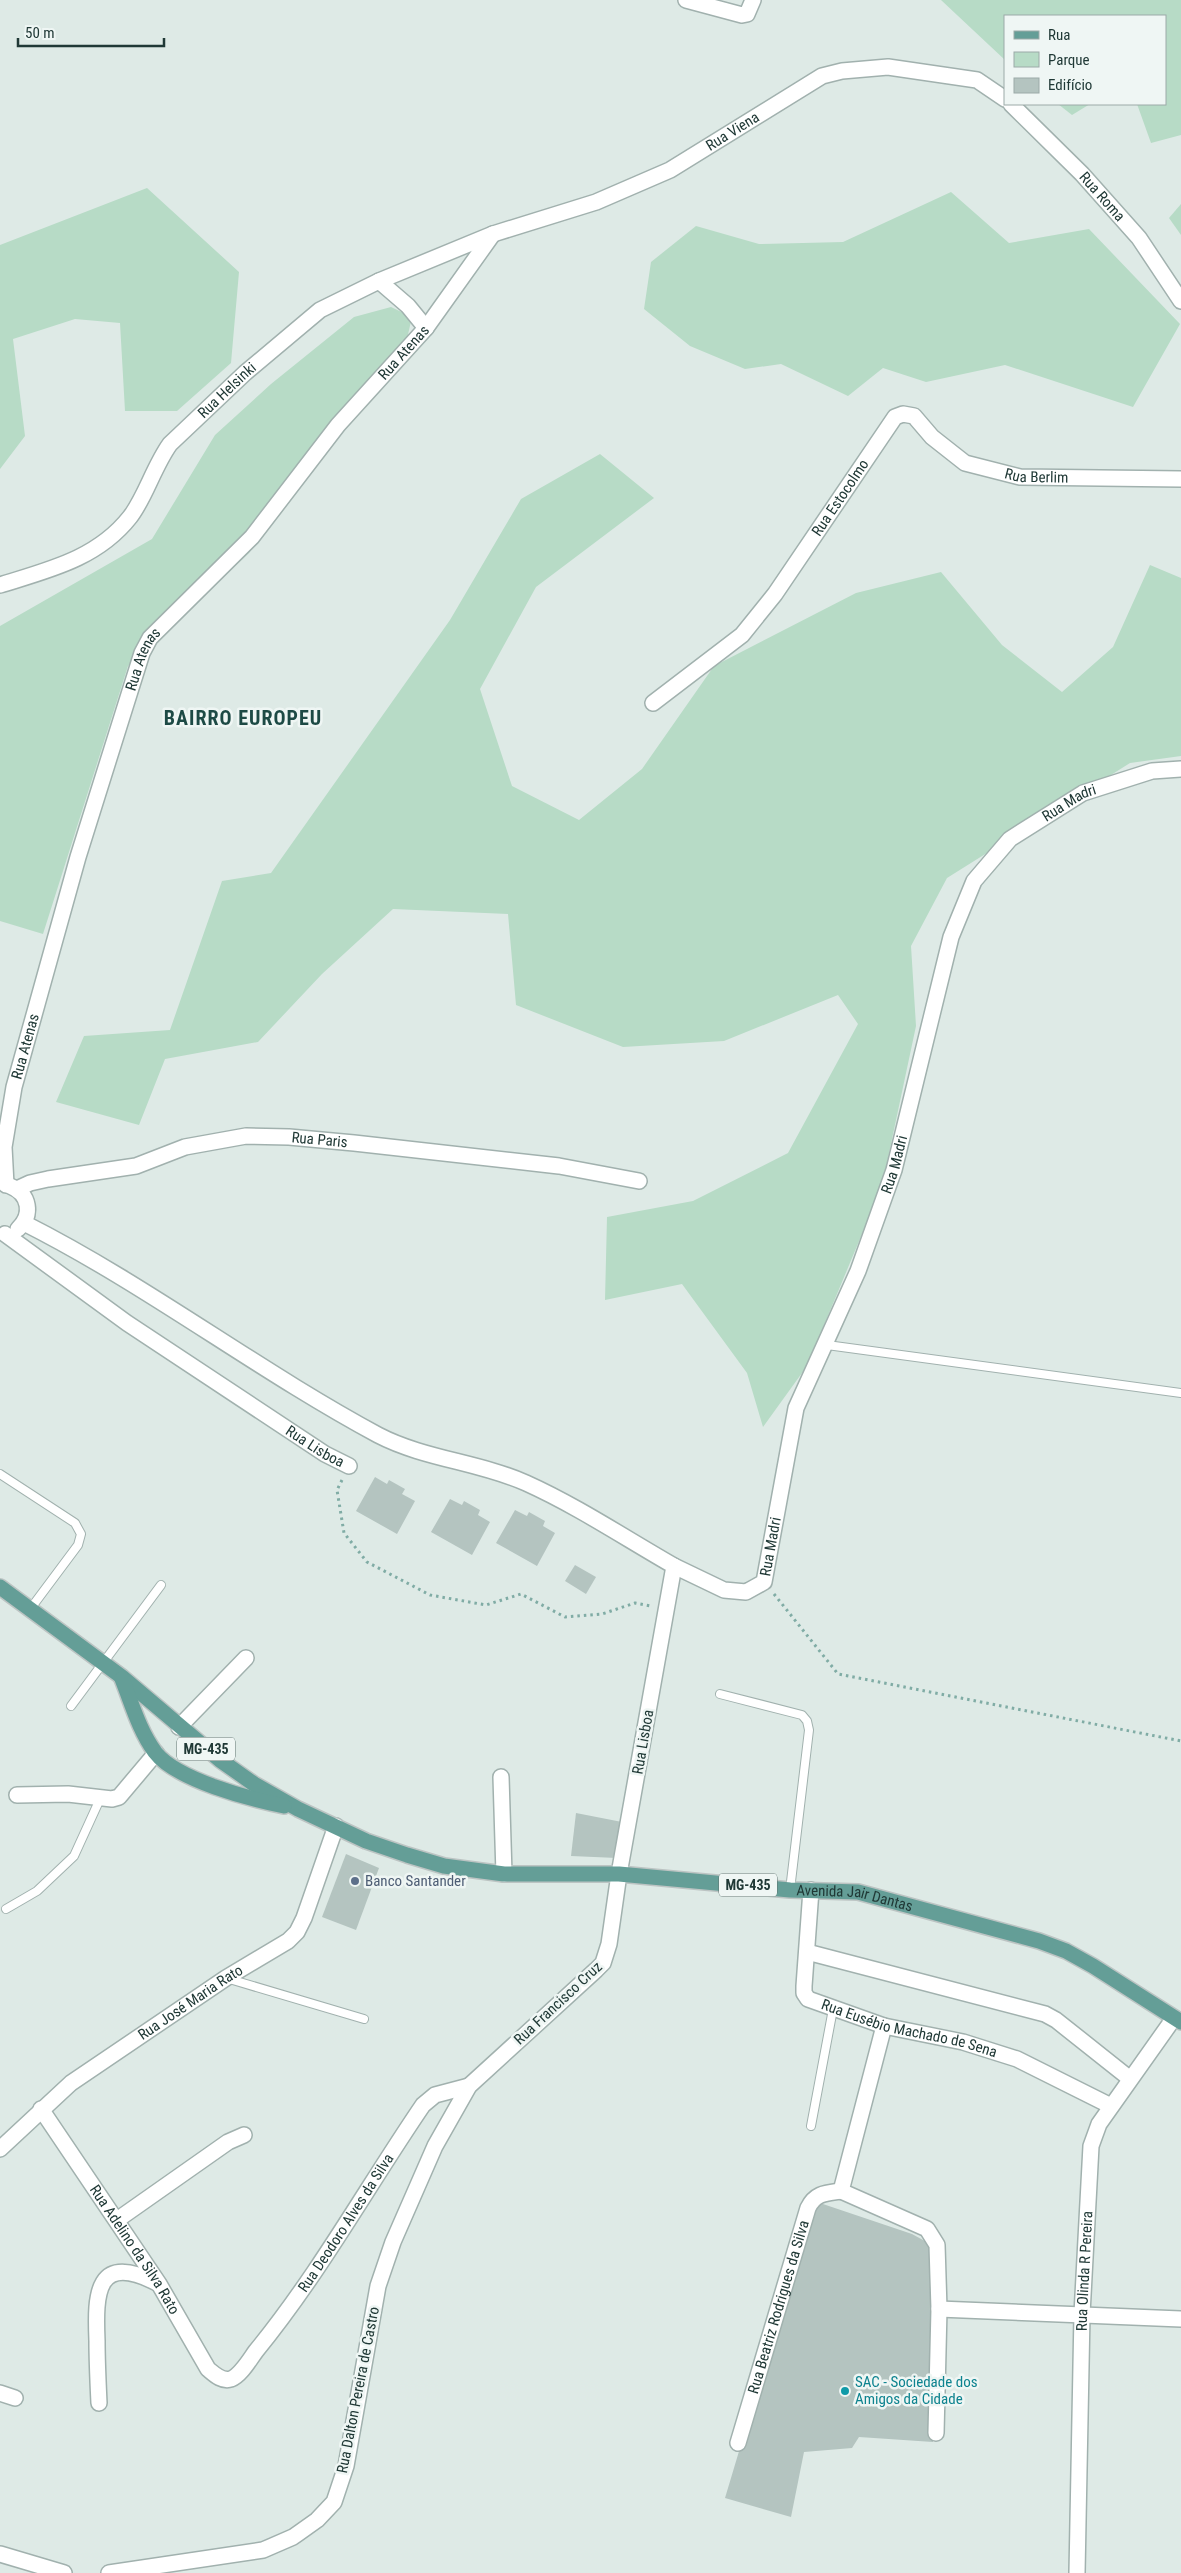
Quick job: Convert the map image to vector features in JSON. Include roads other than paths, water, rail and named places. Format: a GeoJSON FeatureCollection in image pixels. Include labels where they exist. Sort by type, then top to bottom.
{"type":"FeatureCollection","features":[{"type":"Feature","properties":{"kind":"main road","name":"Avenida Jair Dantas"},"geometry":{"type":"LineString","coordinates":[[0,1587],[31,1608],[122,1677],[220,1760],[298,1809],[366,1841],[444,1866],[504,1874],[618,1874],[790,1890],[858,1892],[1039,1941],[1066,1951],[1177,2020]]}},
{"type":"Feature","properties":{"kind":"main road","name":"Avenida Jair Dantas"},"geometry":{"type":"LineString","coordinates":[[122,1677],[140,1726],[156,1754],[183,1773],[211,1786],[243,1798],[298,1809]]}},
{"type":"Feature","properties":{"kind":"street"},"geometry":{"type":"LineString","coordinates":[[686,0],[734,14],[747,14],[753,0]]}},
{"type":"Feature","properties":{"kind":"street","name":"Rua Viena"},"geometry":{"type":"LineString","coordinates":[[493,234],[596,202],[670,170],[822,76],[842,71],[888,67],[977,80],[1004,98]]}},
{"type":"Feature","properties":{"kind":"street","name":"Rua Roma"},"geometry":{"type":"LineString","coordinates":[[1012,105],[1082,174],[1139,238],[1181,301]]}},
{"type":"Feature","properties":{"kind":"street","name":"Rua Helsinki"},"geometry":{"type":"LineString","coordinates":[[0,585],[68,564],[102,545],[131,517],[160,457],[170,444],[245,373],[320,310],[379,281],[493,234]]}},
{"type":"Feature","properties":{"kind":"street","name":"Rua Atenas"},"geometry":{"type":"LineString","coordinates":[[24,1223],[28,1205],[24,1196],[8,1187],[4,1148],[14,1087],[78,857],[142,652],[150,638],[252,537],[338,425],[426,328],[493,234]]}},
{"type":"Feature","properties":{"kind":"street"},"geometry":{"type":"LineString","coordinates":[[379,281],[408,306],[426,328]]}},
{"type":"Feature","properties":{"kind":"street","name":"Rua Estocolmo"},"geometry":{"type":"LineString","coordinates":[[653,703],[742,635],[775,594],[890,421],[898,415],[914,416]]}},
{"type":"Feature","properties":{"kind":"street","name":"Rua Berlim"},"geometry":{"type":"LineString","coordinates":[[914,416],[932,437],[965,463],[994,472],[1020,477],[1181,480]]}},
{"type":"Feature","properties":{"kind":"street","name":"Rua Madri"},"geometry":{"type":"LineString","coordinates":[[674,1566],[724,1590],[746,1592],[764,1582],[796,1408],[813,1367],[827,1344],[858,1271],[894,1170],[951,937],[974,881],[1010,839],[1083,793],[1152,771],[1181,769]]}},
{"type":"Feature","properties":{"kind":"street","name":"Rua Paris"},"geometry":{"type":"LineString","coordinates":[[8,1187],[136,1166],[185,1148],[246,1136],[354,1142],[559,1166],[639,1181]]}},
{"type":"Feature","properties":{"kind":"street"},"geometry":{"type":"LineString","coordinates":[[24,1223],[117,1275],[334,1411],[381,1436],[423,1452],[525,1482],[674,1566]]}},
{"type":"Feature","properties":{"kind":"street","name":"Rua Lisboa"},"geometry":{"type":"LineString","coordinates":[[2,1233],[19,1229],[24,1223]]}},
{"type":"Feature","properties":{"kind":"street","name":"Rua Lisboa"},"geometry":{"type":"LineString","coordinates":[[2,1233],[127,1323],[317,1448],[349,1466]]}},
{"type":"Feature","properties":{"kind":"street","name":"Rua Lisboa"},"geometry":{"type":"LineString","coordinates":[[618,1874],[674,1566]]}},
{"type":"Feature","properties":{"kind":"street"},"geometry":{"type":"LineString","coordinates":[[179,1726],[246,1658]]}},
{"type":"Feature","properties":{"kind":"street"},"geometry":{"type":"LineString","coordinates":[[18,1795],[68,1794],[100,1799],[119,1797],[156,1754]]}},
{"type":"Feature","properties":{"kind":"street"},"geometry":{"type":"LineString","coordinates":[[502,1777],[504,1874]]}},
{"type":"Feature","properties":{"kind":"street","name":"Rua José Maria Rato"},"geometry":{"type":"LineString","coordinates":[[0,2149],[70,2083],[226,1978],[288,1941],[297,1932],[304,1918],[336,1826]]}},
{"type":"Feature","properties":{"kind":"street","name":"Rua Francisco Cruz"},"geometry":{"type":"LineString","coordinates":[[469,2086],[603,1963],[610,1944],[618,1874]]}},
{"type":"Feature","properties":{"kind":"street","name":"Rua Eusébio Machado de Sena"},"geometry":{"type":"LineString","coordinates":[[811,1890],[805,1997],[833,2009],[884,2026],[963,2042],[1018,2059],[1111,2106]]}},
{"type":"Feature","properties":{"kind":"street"},"geometry":{"type":"LineString","coordinates":[[808,1952],[1045,2014],[1056,2020],[1129,2078]]}},
{"type":"Feature","properties":{"kind":"street","name":"Rua Olinda R Pereira"},"geometry":{"type":"LineString","coordinates":[[1077,2573],[1082,2314],[1091,2146],[1099,2124],[1129,2078],[1177,2020]]}},
{"type":"Feature","properties":{"kind":"street"},"geometry":{"type":"LineString","coordinates":[[884,2026],[842,2191],[927,2229],[937,2245],[939,2309],[936,2433]]}},
{"type":"Feature","properties":{"kind":"street","name":"Rua Deodoro Alves da Silva"},"geometry":{"type":"LineString","coordinates":[[233,2378],[282,2319],[422,2105],[435,2095],[469,2086]]}},
{"type":"Feature","properties":{"kind":"street","name":"Rua Dalton Pereira de Castro"},"geometry":{"type":"LineString","coordinates":[[109,2573],[263,2550],[293,2537],[317,2520],[334,2502],[346,2466],[378,2286],[393,2242],[436,2146],[469,2086]]}},
{"type":"Feature","properties":{"kind":"street","name":"Rua Adelino da Silva Rato"},"geometry":{"type":"LineString","coordinates":[[41,2109],[117,2220],[158,2284],[208,2369],[218,2377],[226,2380],[233,2378]]}},
{"type":"Feature","properties":{"kind":"street"},"geometry":{"type":"LineString","coordinates":[[117,2220],[228,2142],[244,2135]]}},
{"type":"Feature","properties":{"kind":"street","name":"Rua Beatriz Rodrigues da Silva"},"geometry":{"type":"LineString","coordinates":[[738,2443],[808,2208],[816,2197],[842,2191]]}},
{"type":"Feature","properties":{"kind":"street"},"geometry":{"type":"LineString","coordinates":[[99,2403],[95,2303],[100,2286],[112,2274],[124,2272],[141,2275],[158,2284]]}},
{"type":"Feature","properties":{"kind":"street"},"geometry":{"type":"LineString","coordinates":[[939,2309],[1181,2319]]}},
{"type":"Feature","properties":{"kind":"street"},"geometry":{"type":"LineString","coordinates":[[0,2554],[64,2573]]}},
{"type":"Feature","properties":{"kind":"lane"},"geometry":{"type":"LineString","coordinates":[[827,1344],[1181,1393]]}},
{"type":"Feature","properties":{"kind":"lane"},"geometry":{"type":"LineString","coordinates":[[0,1474],[75,1523],[81,1534],[78,1545],[31,1608]]}},
{"type":"Feature","properties":{"kind":"lane"},"geometry":{"type":"LineString","coordinates":[[70,1706],[161,1585]]}},
{"type":"Feature","properties":{"kind":"lane"},"geometry":{"type":"LineString","coordinates":[[720,1694],[802,1715],[807,1721],[809,1730],[790,1890]]}},
{"type":"Feature","properties":{"kind":"lane"},"geometry":{"type":"LineString","coordinates":[[6,1909],[37,1891],[74,1856],[100,1799]]}},
{"type":"Feature","properties":{"kind":"lane"},"geometry":{"type":"LineString","coordinates":[[226,1978],[364,2019]]}},
{"type":"Feature","properties":{"kind":"lane"},"geometry":{"type":"LineString","coordinates":[[811,2126],[833,2009]]}},
{"type":"Feature","properties":{"kind":"place","name":"Banco Santander"},"geometry":{"type":"Point","coordinates":[355,1881]}},
{"type":"Feature","properties":{"kind":"place","name":"SAC - Sociedade dos Amigos da Cidade"},"geometry":{"type":"Point","coordinates":[845,2391]}},
{"type":"Feature","properties":{"kind":"district","name":"BAIRRO EUROPEU"},"geometry":{"type":"Point","coordinates":[243,718]}}]}
